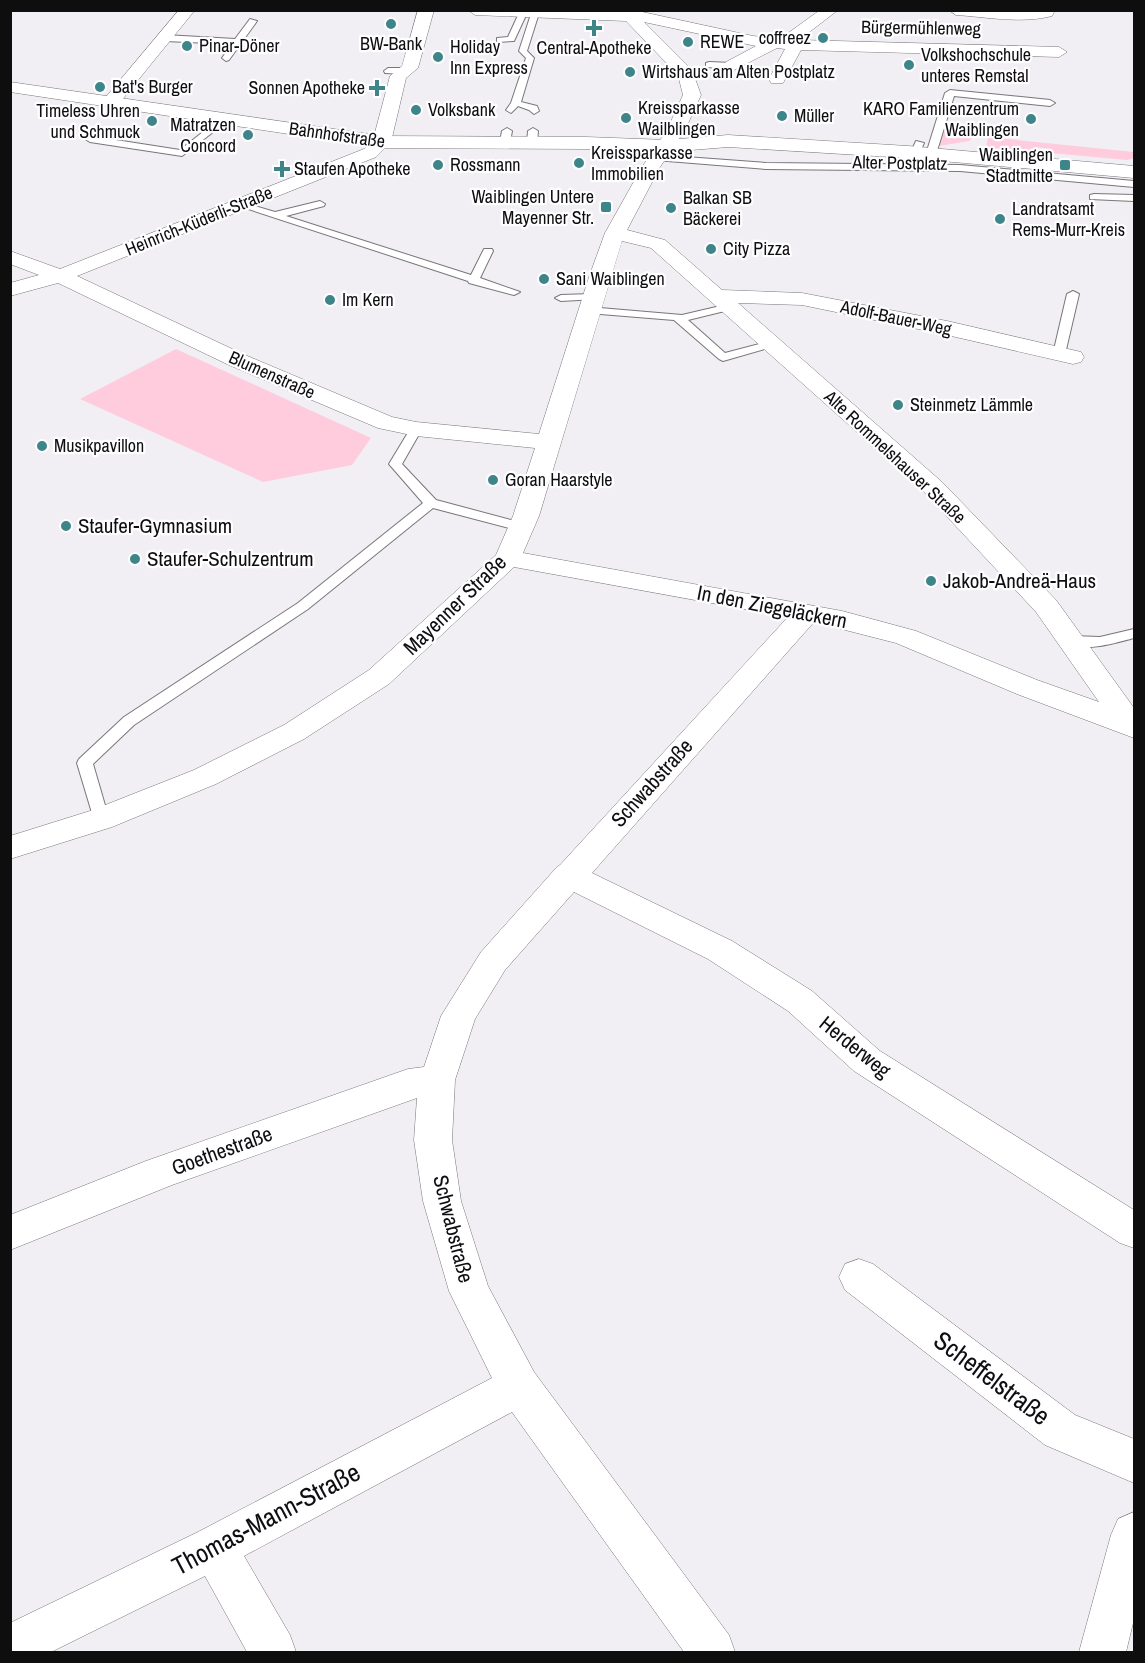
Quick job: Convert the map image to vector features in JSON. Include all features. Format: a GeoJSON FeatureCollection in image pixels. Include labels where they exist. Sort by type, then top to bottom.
{"type":"FeatureCollection","features":[{"type":"Feature","properties":{"kind":"street"},"geometry":{"type":"LineString","coordinates":[[111,102],[188,10]]}},
{"type":"Feature","properties":{"kind":"street"},"geometry":{"type":"LineString","coordinates":[[382,142],[398,76],[397,71],[410,68],[426,10]]}},
{"type":"Feature","properties":{"kind":"street","name":"Bürgermühlenweg"},"geometry":{"type":"LineString","coordinates":[[475,10],[625,13],[753,40],[784,44],[1059,52]]}},
{"type":"Feature","properties":{"kind":"street"},"geometry":{"type":"LineString","coordinates":[[732,66],[784,44],[831,10]]}},
{"type":"Feature","properties":{"kind":"street"},"geometry":{"type":"LineString","coordinates":[[956,10],[1013,15],[1046,14],[1047,10]]}},
{"type":"Feature","properties":{"kind":"street"},"geometry":{"type":"LineString","coordinates":[[625,13],[686,74],[692,95],[663,152]]}},
{"type":"Feature","properties":{"kind":"street"},"geometry":{"type":"LineString","coordinates":[[784,44],[777,77],[801,77]]}},
{"type":"Feature","properties":{"kind":"street","name":"Bahnhofstraße"},"geometry":{"type":"LineString","coordinates":[[10,87],[382,142],[532,137],[663,152]]}},
{"type":"Feature","properties":{"kind":"street","name":"Alter Postplatz"},"geometry":{"type":"LineString","coordinates":[[663,152],[728,141],[917,149],[966,163]]}},
{"type":"Feature","properties":{"kind":"street","name":"Heinrich-Küderli-Straße"},"geometry":{"type":"LineString","coordinates":[[10,290],[60,276],[241,205],[370,153],[382,142]]}},
{"type":"Feature","properties":{"kind":"street"},"geometry":{"type":"LineString","coordinates":[[754,160],[755,153],[779,144]]}},
{"type":"Feature","properties":{"kind":"street","name":"Alter Postplatz"},"geometry":{"type":"LineString","coordinates":[[663,152],[754,160],[966,163],[1134,176]]}},
{"type":"Feature","properties":{"kind":"street","name":"Mayenner Straße"},"geometry":{"type":"LineString","coordinates":[[10,848],[101,819],[205,777],[294,732],[379,676],[508,558],[521,527],[549,442],[590,304],[615,232],[663,152]]}},
{"type":"Feature","properties":{"kind":"street","name":"Alte Rommelshauser Straße"},"geometry":{"type":"LineString","coordinates":[[615,232],[658,244],[933,487],[1046,606],[1133,726]]}},
{"type":"Feature","properties":{"kind":"street","name":"Blumenstraße"},"geometry":{"type":"LineString","coordinates":[[10,257],[60,276],[237,360],[386,423],[416,429],[549,442]]}},
{"type":"Feature","properties":{"kind":"street","name":"Adolf-Bauer-Weg"},"geometry":{"type":"LineString","coordinates":[[723,302],[802,298],[1066,355]]}},
{"type":"Feature","properties":{"kind":"street","name":"In den Ziegeläckern"},"geometry":{"type":"LineString","coordinates":[[508,558],[807,613],[906,637],[1027,687],[1133,726]]}},
{"type":"Feature","properties":{"kind":"street","name":"Schwabstraße"},"geometry":{"type":"LineString","coordinates":[[712,1653],[519,1386],[469,1291],[442,1201],[434,1140],[436,1080],[459,1016],[493,961],[568,875],[807,613]]}},
{"type":"Feature","properties":{"kind":"street"},"geometry":{"type":"LineString","coordinates":[[1027,687],[1050,688],[1074,646]]}},
{"type":"Feature","properties":{"kind":"street","name":"Herderweg"},"geometry":{"type":"LineString","coordinates":[[568,875],[720,950],[800,1001],[867,1062],[1134,1231]]}},
{"type":"Feature","properties":{"kind":"street","name":"Goethestraße"},"geometry":{"type":"LineString","coordinates":[[10,1233],[159,1173],[408,1084],[436,1080]]}},
{"type":"Feature","properties":{"kind":"street","name":"Scheffelstraße"},"geometry":{"type":"LineString","coordinates":[[860,1277],[1060,1430],[1134,1461]]}},
{"type":"Feature","properties":{"kind":"street","name":"Thomas-Mann-Straße"},"geometry":{"type":"LineString","coordinates":[[10,1648],[214,1548],[519,1386]]}},
{"type":"Feature","properties":{"kind":"street"},"geometry":{"type":"LineString","coordinates":[[1102,1653],[1134,1535]]}},
{"type":"Feature","properties":{"kind":"street"},"geometry":{"type":"LineString","coordinates":[[214,1548],[273,1653]]}},
{"type":"Feature","properties":{"kind":"lane"},"geometry":{"type":"LineString","coordinates":[[500,40],[511,39],[535,12]]}},
{"type":"Feature","properties":{"kind":"lane"},"geometry":{"type":"LineString","coordinates":[[534,111],[534,108],[514,107],[530,58],[523,51],[535,12]]}},
{"type":"Feature","properties":{"kind":"lane"},"geometry":{"type":"LineString","coordinates":[[226,58],[253,21]]}},
{"type":"Feature","properties":{"kind":"lane"},"geometry":{"type":"LineString","coordinates":[[165,38],[238,42]]}},
{"type":"Feature","properties":{"kind":"lane"},"geometry":{"type":"LineString","coordinates":[[709,65],[732,66]]}},
{"type":"Feature","properties":{"kind":"lane"},"geometry":{"type":"LineString","coordinates":[[826,162],[837,158],[907,157],[938,128],[950,93],[1050,103]]}},
{"type":"Feature","properties":{"kind":"lane"},"geometry":{"type":"LineString","coordinates":[[90,139],[182,153],[225,119]]}},
{"type":"Feature","properties":{"kind":"lane"},"geometry":{"type":"LineString","coordinates":[[663,152],[797,167],[966,163]]}},
{"type":"Feature","properties":{"kind":"lane"},"geometry":{"type":"LineString","coordinates":[[966,163],[959,171],[966,178],[1003,182]]}},
{"type":"Feature","properties":{"kind":"lane"},"geometry":{"type":"LineString","coordinates":[[1094,197],[1134,198]]}},
{"type":"Feature","properties":{"kind":"lane"},"geometry":{"type":"LineString","coordinates":[[276,215],[320,204]]}},
{"type":"Feature","properties":{"kind":"lane"},"geometry":{"type":"LineString","coordinates":[[241,205],[473,281],[514,292]]}},
{"type":"Feature","properties":{"kind":"lane"},"geometry":{"type":"LineString","coordinates":[[473,281],[488,251]]}},
{"type":"Feature","properties":{"kind":"lane"},"geometry":{"type":"LineString","coordinates":[[1066,355],[1073,294]]}},
{"type":"Feature","properties":{"kind":"lane"},"geometry":{"type":"LineString","coordinates":[[561,298],[677,317],[723,357],[771,344]]}},
{"type":"Feature","properties":{"kind":"lane"},"geometry":{"type":"LineString","coordinates":[[680,319],[723,302]]}},
{"type":"Feature","properties":{"kind":"lane"},"geometry":{"type":"LineString","coordinates":[[416,429],[395,464],[431,503],[521,527]]}},
{"type":"Feature","properties":{"kind":"lane"},"geometry":{"type":"LineString","coordinates":[[101,819],[85,763],[129,721],[303,606],[431,503]]}},
{"type":"Feature","properties":{"kind":"lane"},"geometry":{"type":"LineString","coordinates":[[1074,646],[1134,634]]}},
{"type":"Feature","properties":{"kind":"shaded area"},"geometry":{"type":"Polygon","coordinates":[[[943,132],[975,135],[969,141],[939,146],[943,132]]]}},
{"type":"Feature","properties":{"kind":"shaded area"},"geometry":{"type":"Polygon","coordinates":[[[988,137],[1134,152],[1134,158],[1127,160],[1050,153],[1050,149],[1036,147],[1035,151],[986,148],[988,137]]]}},
{"type":"Feature","properties":{"kind":"shaded area"},"geometry":{"type":"Polygon","coordinates":[[[176,349],[371,438],[352,465],[263,482],[80,399],[176,349]]]}},
{"type":"Feature","properties":{"kind":"place","name":"BW-Bank"},"geometry":{"type":"Point","coordinates":[391,24]}},
{"type":"Feature","properties":{"kind":"place","name":"Central-Apotheke"},"geometry":{"type":"Point","coordinates":[594,28]}},
{"type":"Feature","properties":{"kind":"place","name":"coffreez"},"geometry":{"type":"Point","coordinates":[823,38]}},
{"type":"Feature","properties":{"kind":"place","name":"REWE"},"geometry":{"type":"Point","coordinates":[688,42]}},
{"type":"Feature","properties":{"kind":"place","name":"Pinar-Döner"},"geometry":{"type":"Point","coordinates":[187,46]}},
{"type":"Feature","properties":{"kind":"place","name":"Holiday Inn Express"},"geometry":{"type":"Point","coordinates":[438,57]}},
{"type":"Feature","properties":{"kind":"place","name":"Volkshochschule unteres Remstal"},"geometry":{"type":"Point","coordinates":[909,65]}},
{"type":"Feature","properties":{"kind":"place","name":"Wirtshaus am Alten Postplatz"},"geometry":{"type":"Point","coordinates":[630,72]}},
{"type":"Feature","properties":{"kind":"place","name":"Bat's Burger"},"geometry":{"type":"Point","coordinates":[100,87]}},
{"type":"Feature","properties":{"kind":"place","name":"Sonnen Apotheke"},"geometry":{"type":"Point","coordinates":[377,88]}},
{"type":"Feature","properties":{"kind":"place","name":"Volksbank"},"geometry":{"type":"Point","coordinates":[416,110]}},
{"type":"Feature","properties":{"kind":"place","name":"Müller"},"geometry":{"type":"Point","coordinates":[782,116]}},
{"type":"Feature","properties":{"kind":"place","name":"Kreissparkasse Wailblingen"},"geometry":{"type":"Point","coordinates":[626,118]}},
{"type":"Feature","properties":{"kind":"place","name":"KARO Familienzentrum Waiblingen"},"geometry":{"type":"Point","coordinates":[1031,119]}},
{"type":"Feature","properties":{"kind":"place","name":"Timeless Uhren und Schmuck"},"geometry":{"type":"Point","coordinates":[152,121]}},
{"type":"Feature","properties":{"kind":"place","name":"Matratzen Concord"},"geometry":{"type":"Point","coordinates":[248,135]}},
{"type":"Feature","properties":{"kind":"place","name":"Kreissparkasse Immobilien"},"geometry":{"type":"Point","coordinates":[579,163]}},
{"type":"Feature","properties":{"kind":"place","name":"Rossmann"},"geometry":{"type":"Point","coordinates":[438,165]}},
{"type":"Feature","properties":{"kind":"place","name":"Waiblingen Stadtmitte"},"geometry":{"type":"Point","coordinates":[1065,165]}},
{"type":"Feature","properties":{"kind":"place","name":"Staufen Apotheke"},"geometry":{"type":"Point","coordinates":[282,169]}},
{"type":"Feature","properties":{"kind":"place","name":"Waiblingen Untere Mayenner Str."},"geometry":{"type":"Point","coordinates":[606,207]}},
{"type":"Feature","properties":{"kind":"place","name":"Balkan SB Bäckerei"},"geometry":{"type":"Point","coordinates":[671,208]}},
{"type":"Feature","properties":{"kind":"place","name":"Landratsamt Rems-Murr-Kreis"},"geometry":{"type":"Point","coordinates":[1000,219]}},
{"type":"Feature","properties":{"kind":"place","name":"City Pizza"},"geometry":{"type":"Point","coordinates":[711,249]}},
{"type":"Feature","properties":{"kind":"place","name":"Sani Waiblingen"},"geometry":{"type":"Point","coordinates":[544,279]}},
{"type":"Feature","properties":{"kind":"place","name":"Im Kern"},"geometry":{"type":"Point","coordinates":[330,300]}},
{"type":"Feature","properties":{"kind":"place","name":"Steinmetz Lämmle"},"geometry":{"type":"Point","coordinates":[898,405]}},
{"type":"Feature","properties":{"kind":"place","name":"Musikpavillon"},"geometry":{"type":"Point","coordinates":[42,446]}},
{"type":"Feature","properties":{"kind":"place","name":"Goran Haarstyle"},"geometry":{"type":"Point","coordinates":[493,480]}},
{"type":"Feature","properties":{"kind":"place","name":"Staufer-Gymnasium"},"geometry":{"type":"Point","coordinates":[66,526]}},
{"type":"Feature","properties":{"kind":"place","name":"Staufer-Schulzentrum"},"geometry":{"type":"Point","coordinates":[135,559]}},
{"type":"Feature","properties":{"kind":"place","name":"Jakob-Andreä-Haus"},"geometry":{"type":"Point","coordinates":[931,581]}}]}
